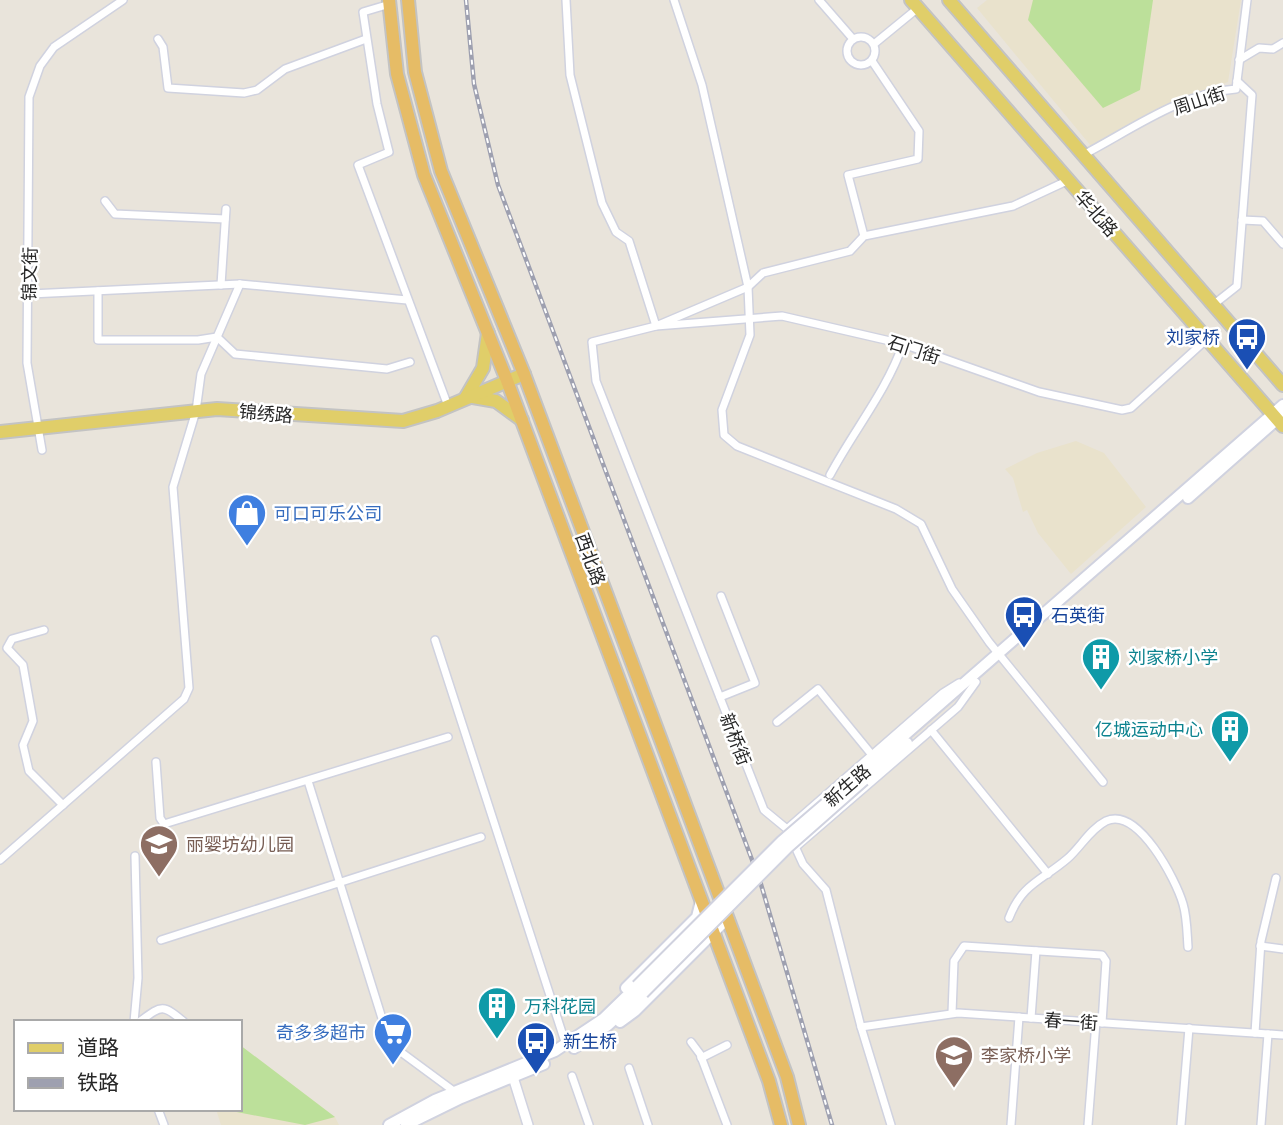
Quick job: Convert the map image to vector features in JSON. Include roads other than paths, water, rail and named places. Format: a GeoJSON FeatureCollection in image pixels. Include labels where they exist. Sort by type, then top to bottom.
{"type":"FeatureCollection","features":[{"type":"Feature","properties":{"kind":"highway","name":"西北路"},"geometry":{"type":"LineString","coordinates":[[408,0],[415,72],[441,172],[524,374],[720,925],[723,957],[769,1081],[781,1125]]}},
{"type":"Feature","properties":{"kind":"highway","name":"西北路"},"geometry":{"type":"LineString","coordinates":[[390,2],[397,75],[424,175],[507,380],[700,895],[703,917],[720,925],[738,947],[787,1077],[799,1125]]}},
{"type":"Feature","properties":{"kind":"main road","name":"华北路"},"geometry":{"type":"LineString","coordinates":[[949,0],[1283,385]]}},
{"type":"Feature","properties":{"kind":"main road","name":"华北路"},"geometry":{"type":"LineString","coordinates":[[916,3],[1207,339],[1279,418]]}},
{"type":"Feature","properties":{"kind":"main road"},"geometry":{"type":"LineString","coordinates":[[488,332],[483,368],[466,397],[496,401],[522,420]]}},
{"type":"Feature","properties":{"kind":"main road","name":"锦绣路"},"geometry":{"type":"LineString","coordinates":[[0,432],[196,411],[245,410],[389,422],[418,418],[524,374]]}},
{"type":"Feature","properties":{"kind":"main road","name":"新生路"},"geometry":{"type":"LineString","coordinates":[[406,1125],[461,1098],[560,1057],[593,1036],[782,841],[862,777],[1279,418],[1283,405]]}},
{"type":"Feature","properties":{"kind":"main road"},"geometry":{"type":"LineString","coordinates":[[566,1045],[703,917]]}},
{"type":"Feature","properties":{"kind":"main road"},"geometry":{"type":"LineString","coordinates":[[593,1036],[635,1011],[720,925]]}},
{"type":"Feature","properties":{"kind":"main road"},"geometry":{"type":"LineString","coordinates":[[691,953],[712,948],[723,957]]}},
{"type":"Feature","properties":{"kind":"main road","name":"新生路"},"geometry":{"type":"LineString","coordinates":[[389,1125],[455,1092],[539,1059],[566,1045],[640,990]]}},
{"type":"Feature","properties":{"kind":"street","name":"锦文街"},"geometry":{"type":"LineString","coordinates":[[41,450],[40,429],[27,363],[30,294],[29,97],[40,66],[54,47],[123,0]]}},
{"type":"Feature","properties":{"kind":"street"},"geometry":{"type":"LineString","coordinates":[[566,0],[570,75],[602,203],[615,232],[629,241],[656,326],[748,287],[763,273],[850,251],[855,242],[864,236],[1013,206],[1069,180]]}},
{"type":"Feature","properties":{"kind":"street"},"geometry":{"type":"LineString","coordinates":[[674,0],[702,85],[735,241],[748,287],[750,335],[722,410],[721,426],[724,435],[737,446],[914,518],[926,531],[952,589],[1000,656],[1103,782]]}},
{"type":"Feature","properties":{"kind":"street"},"geometry":{"type":"LineString","coordinates":[[819,0],[853,39]]}},
{"type":"Feature","properties":{"kind":"street","name":"周山街"},"geometry":{"type":"LineString","coordinates":[[1083,155],[1182,103],[1220,90],[1236,89],[1247,0]]}},
{"type":"Feature","properties":{"kind":"street"},"geometry":{"type":"LineString","coordinates":[[390,2],[363,12],[389,152],[358,165],[448,406]]}},
{"type":"Feature","properties":{"kind":"street"},"geometry":{"type":"LineString","coordinates":[[874,44],[916,3]]}},
{"type":"Feature","properties":{"kind":"street"},"geometry":{"type":"LineString","coordinates":[[862,37],[874,44],[876,53],[872,61],[858,65],[850,60],[847,51],[853,39],[862,37]]}},
{"type":"Feature","properties":{"kind":"street"},"geometry":{"type":"LineString","coordinates":[[158,39],[163,47],[168,88],[244,93],[257,90],[285,69],[366,39]]}},
{"type":"Feature","properties":{"kind":"street"},"geometry":{"type":"LineString","coordinates":[[1239,60],[1259,48],[1273,49],[1283,43]]}},
{"type":"Feature","properties":{"kind":"street"},"geometry":{"type":"LineString","coordinates":[[864,236],[848,175],[918,159],[919,131],[872,61]]}},
{"type":"Feature","properties":{"kind":"street"},"geometry":{"type":"LineString","coordinates":[[1213,305],[1237,286],[1252,94],[1237,81]]}},
{"type":"Feature","properties":{"kind":"street"},"geometry":{"type":"LineString","coordinates":[[104,201],[115,214],[225,219]]}},
{"type":"Feature","properties":{"kind":"street"},"geometry":{"type":"LineString","coordinates":[[221,285],[226,209]]}},
{"type":"Feature","properties":{"kind":"street"},"geometry":{"type":"LineString","coordinates":[[1242,220],[1264,221],[1283,244]]}},
{"type":"Feature","properties":{"kind":"street"},"geometry":{"type":"LineString","coordinates":[[30,294],[240,284],[407,300]]}},
{"type":"Feature","properties":{"kind":"street"},"geometry":{"type":"LineString","coordinates":[[0,860],[184,699],[189,688],[173,487],[196,411],[201,374],[240,284]]}},
{"type":"Feature","properties":{"kind":"street"},"geometry":{"type":"LineString","coordinates":[[98,291],[98,340],[198,340],[217,337]]}},
{"type":"Feature","properties":{"kind":"street","name":"石门街"},"geometry":{"type":"LineString","coordinates":[[592,342],[656,326],[782,316],[903,344],[1039,392],[1122,410],[1130,408],[1207,339]]}},
{"type":"Feature","properties":{"kind":"street"},"geometry":{"type":"LineString","coordinates":[[217,337],[235,354],[387,369],[410,362]]}},
{"type":"Feature","properties":{"kind":"street","name":"新桥街"},"geometry":{"type":"LineString","coordinates":[[592,342],[596,381],[764,810],[787,829],[803,864],[826,890],[861,1027],[891,1125]]}},
{"type":"Feature","properties":{"kind":"street"},"geometry":{"type":"LineString","coordinates":[[830,475],[855,429],[863,422],[894,370],[903,344]]}},
{"type":"Feature","properties":{"kind":"street"},"geometry":{"type":"LineString","coordinates":[[720,697],[755,683],[721,596]]}},
{"type":"Feature","properties":{"kind":"street"},"geometry":{"type":"LineString","coordinates":[[44,630],[12,639],[6,648],[23,665],[33,721],[23,745],[29,771],[63,805]]}},
{"type":"Feature","properties":{"kind":"street"},"geometry":{"type":"LineString","coordinates":[[435,640],[566,1045]]}},
{"type":"Feature","properties":{"kind":"street"},"geometry":{"type":"LineString","coordinates":[[795,848],[958,707],[974,679]]}},
{"type":"Feature","properties":{"kind":"street"},"geometry":{"type":"LineString","coordinates":[[787,829],[943,693],[974,679]]}},
{"type":"Feature","properties":{"kind":"street"},"geometry":{"type":"LineString","coordinates":[[778,722],[818,689],[872,755]]}},
{"type":"Feature","properties":{"kind":"street"},"geometry":{"type":"LineString","coordinates":[[931,730],[1048,874]]}},
{"type":"Feature","properties":{"kind":"street"},"geometry":{"type":"LineString","coordinates":[[156,762],[160,818],[164,824],[448,737]]}},
{"type":"Feature","properties":{"kind":"street"},"geometry":{"type":"LineString","coordinates":[[308,781],[390,1044],[455,1092]]}},
{"type":"Feature","properties":{"kind":"street"},"geometry":{"type":"LineString","coordinates":[[1009,918],[1017,897],[1048,874],[1106,821],[1119,820],[1132,823],[1143,833],[1176,887],[1184,905],[1188,947]]}},
{"type":"Feature","properties":{"kind":"street"},"geometry":{"type":"LineString","coordinates":[[161,940],[481,837]]}},
{"type":"Feature","properties":{"kind":"street"},"geometry":{"type":"LineString","coordinates":[[135,856],[138,978],[136,1020]]}},
{"type":"Feature","properties":{"kind":"street"},"geometry":{"type":"LineString","coordinates":[[1255,1033],[1260,946],[1265,913],[1276,878]]}},
{"type":"Feature","properties":{"kind":"street"},"geometry":{"type":"LineString","coordinates":[[952,1013],[954,961],[964,946],[1102,955],[1105,961],[1088,1125]]}},
{"type":"Feature","properties":{"kind":"street"},"geometry":{"type":"LineString","coordinates":[[1260,946],[1283,949]]}},
{"type":"Feature","properties":{"kind":"street"},"geometry":{"type":"LineString","coordinates":[[1031,1018],[1035,951]]}},
{"type":"Feature","properties":{"kind":"street"},"geometry":{"type":"LineString","coordinates":[[139,1020],[161,1007],[167,1007],[182,1020]]}},
{"type":"Feature","properties":{"kind":"street","name":"春一街"},"geometry":{"type":"LineString","coordinates":[[861,1027],[952,1013],[1283,1035]]}},
{"type":"Feature","properties":{"kind":"street"},"geometry":{"type":"LineString","coordinates":[[1012,1125],[1019,1017]]}},
{"type":"Feature","properties":{"kind":"street"},"geometry":{"type":"LineString","coordinates":[[1181,1125],[1189,1028]]}},
{"type":"Feature","properties":{"kind":"street"},"geometry":{"type":"LineString","coordinates":[[1261,1125],[1268,1034]]}},
{"type":"Feature","properties":{"kind":"street"},"geometry":{"type":"LineString","coordinates":[[691,1042],[701,1058],[727,1125]]}},
{"type":"Feature","properties":{"kind":"street"},"geometry":{"type":"LineString","coordinates":[[701,1058],[727,1045]]}},
{"type":"Feature","properties":{"kind":"street"},"geometry":{"type":"LineString","coordinates":[[629,1068],[648,1125]]}},
{"type":"Feature","properties":{"kind":"street"},"geometry":{"type":"LineString","coordinates":[[572,1076],[589,1125]]}},
{"type":"Feature","properties":{"kind":"street"},"geometry":{"type":"LineString","coordinates":[[513,1077],[528,1125]]}},
{"type":"Feature","properties":{"kind":"railway"},"geometry":{"type":"LineString","coordinates":[[466,0],[474,84],[498,185],[760,881],[832,1125]]}},
{"type":"Feature","properties":{"kind":"place","name":"刘家桥"},"geometry":{"type":"Point","coordinates":[1247,371]}},
{"type":"Feature","properties":{"kind":"place","name":"可口可乐公司"},"geometry":{"type":"Point","coordinates":[247,547]}},
{"type":"Feature","properties":{"kind":"place","name":"石英街"},"geometry":{"type":"Point","coordinates":[1024,649]}},
{"type":"Feature","properties":{"kind":"place","name":"刘家桥小学"},"geometry":{"type":"Point","coordinates":[1101,691]}},
{"type":"Feature","properties":{"kind":"place","name":"亿城运动中心"},"geometry":{"type":"Point","coordinates":[1230,763]}},
{"type":"Feature","properties":{"kind":"place","name":"丽婴坊幼儿园"},"geometry":{"type":"Point","coordinates":[159,878]}},
{"type":"Feature","properties":{"kind":"place","name":"万科花园"},"geometry":{"type":"Point","coordinates":[497,1040]}},
{"type":"Feature","properties":{"kind":"place","name":"奇多多超市"},"geometry":{"type":"Point","coordinates":[393,1066]}},
{"type":"Feature","properties":{"kind":"place","name":"新生桥"},"geometry":{"type":"Point","coordinates":[536,1075]}},
{"type":"Feature","properties":{"kind":"place","name":"李家桥小学"},"geometry":{"type":"Point","coordinates":[954,1089]}}]}
